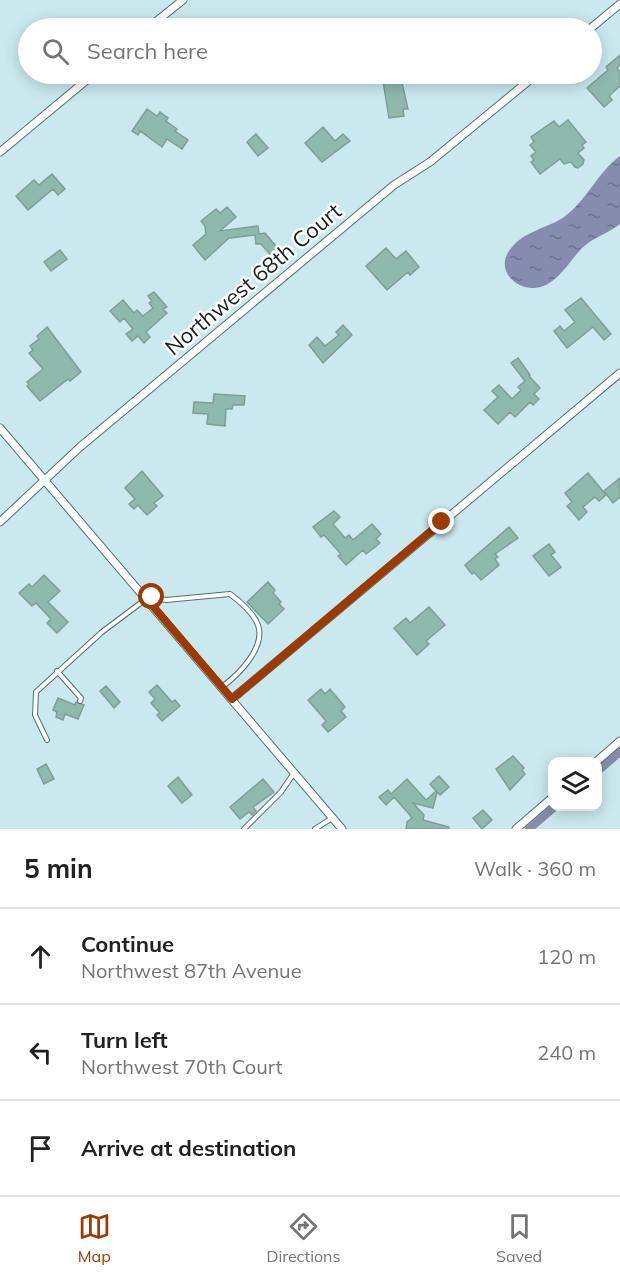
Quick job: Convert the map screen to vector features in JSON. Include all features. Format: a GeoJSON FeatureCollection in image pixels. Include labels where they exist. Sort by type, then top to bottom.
{"type":"FeatureCollection","features":[{"type":"Feature","properties":{"kind":"street"},"geometry":{"type":"LineString","coordinates":[[160,18],[183,0]]}},
{"type":"Feature","properties":{"kind":"street"},"geometry":{"type":"LineString","coordinates":[[602,19],[620,4]]}},
{"type":"Feature","properties":{"kind":"street"},"geometry":{"type":"LineString","coordinates":[[0,152],[82,84]]}},
{"type":"Feature","properties":{"kind":"street","name":"Northwest 68th Court"},"geometry":{"type":"LineString","coordinates":[[0,522],[21,505],[80,447],[388,190],[430,162],[525,84]]}},
{"type":"Feature","properties":{"kind":"street"},"geometry":{"type":"LineString","coordinates":[[232,699],[620,373]]}},
{"type":"Feature","properties":{"kind":"street"},"geometry":{"type":"LineString","coordinates":[[0,428],[342,829]]}},
{"type":"Feature","properties":{"kind":"street"},"geometry":{"type":"LineString","coordinates":[[602,757],[620,741]]}},
{"type":"Feature","properties":{"kind":"street"},"geometry":{"type":"LineString","coordinates":[[516,829],[548,801]]}},
{"type":"Feature","properties":{"kind":"lane"},"geometry":{"type":"LineString","coordinates":[[47,740],[35,715],[36,692],[102,632],[146,598],[166,600],[230,594],[251,615],[259,628],[257,643],[243,670],[222,687]]}},
{"type":"Feature","properties":{"kind":"lane"},"geometry":{"type":"LineString","coordinates":[[57,671],[81,698],[80,701]]}},
{"type":"Feature","properties":{"kind":"lane"},"geometry":{"type":"LineString","coordinates":[[244,829],[281,792],[294,772]]}},
{"type":"Feature","properties":{"kind":"lane"},"geometry":{"type":"LineString","coordinates":[[315,829],[332,818]]}},
{"type":"Feature","properties":{"kind":"water"},"geometry":{"type":"Polygon","coordinates":[[[620,156],[620,224],[588,243],[553,281],[546,285],[536,288],[527,287],[511,279],[505,264],[506,256],[512,247],[523,237],[564,217],[620,156]]]}},
{"type":"Feature","properties":{"kind":"building"},"geometry":{"type":"Polygon","coordinates":[[[620,55],[620,65],[617,68],[620,72],[620,86],[609,96],[612,100],[604,107],[587,88],[592,84],[602,84],[602,75],[608,70],[606,67],[620,55]]]}},
{"type":"Feature","properties":{"kind":"building"},"geometry":{"type":"Polygon","coordinates":[[[383,84],[402,84],[408,109],[403,109],[404,116],[389,118],[383,84]]]}},
{"type":"Feature","properties":{"kind":"building"},"geometry":{"type":"Polygon","coordinates":[[[147,109],[157,116],[160,112],[168,118],[166,121],[177,129],[175,131],[188,140],[182,149],[167,139],[162,147],[140,131],[138,135],[132,131],[147,109]]]}},
{"type":"Feature","properties":{"kind":"building"},"geometry":{"type":"Polygon","coordinates":[[[568,120],[586,142],[582,145],[584,148],[578,153],[584,160],[583,164],[578,168],[571,162],[564,164],[560,159],[540,174],[531,162],[534,160],[531,156],[536,152],[530,145],[534,142],[531,137],[554,121],[559,127],[568,120]]]}},
{"type":"Feature","properties":{"kind":"building"},"geometry":{"type":"Polygon","coordinates":[[[323,127],[335,141],[343,134],[350,141],[322,162],[305,143],[323,127]]]}},
{"type":"Feature","properties":{"kind":"building"},"geometry":{"type":"Polygon","coordinates":[[[256,134],[268,148],[258,156],[247,142],[256,134]]]}},
{"type":"Feature","properties":{"kind":"building"},"geometry":{"type":"Polygon","coordinates":[[[52,174],[65,189],[58,195],[53,189],[28,210],[16,196],[34,180],[39,185],[52,174]]]}},
{"type":"Feature","properties":{"kind":"building"},"geometry":{"type":"Polygon","coordinates":[[[227,207],[236,217],[220,231],[258,226],[259,234],[265,233],[281,252],[274,259],[261,244],[256,244],[255,235],[229,238],[205,260],[193,245],[206,234],[205,226],[201,221],[216,209],[220,213],[227,207]]]}},
{"type":"Feature","properties":{"kind":"building"},"geometry":{"type":"Polygon","coordinates":[[[386,248],[396,259],[406,251],[419,267],[410,275],[408,272],[387,290],[366,266],[386,248]]]}},
{"type":"Feature","properties":{"kind":"building"},"geometry":{"type":"Polygon","coordinates":[[[60,250],[67,259],[51,271],[44,262],[60,250]]]}},
{"type":"Feature","properties":{"kind":"building"},"geometry":{"type":"Polygon","coordinates":[[[154,292],[167,307],[163,309],[167,313],[146,332],[150,337],[144,343],[138,336],[132,341],[126,334],[133,329],[124,318],[120,322],[110,311],[123,300],[134,313],[137,310],[143,316],[153,308],[148,296],[154,292]]]}},
{"type":"Feature","properties":{"kind":"building"},"geometry":{"type":"Polygon","coordinates":[[[581,298],[611,334],[604,340],[593,327],[567,348],[554,331],[560,326],[564,331],[575,322],[565,310],[581,298]]]}},
{"type":"Feature","properties":{"kind":"building"},"geometry":{"type":"Polygon","coordinates":[[[343,325],[352,335],[323,363],[309,345],[317,337],[325,346],[339,335],[336,332],[343,325]]]}},
{"type":"Feature","properties":{"kind":"building"},"geometry":{"type":"Polygon","coordinates":[[[47,327],[81,372],[40,401],[27,386],[29,384],[27,382],[43,369],[29,353],[33,350],[30,346],[39,339],[37,336],[47,327]]]}},
{"type":"Feature","properties":{"kind":"building"},"geometry":{"type":"Polygon","coordinates":[[[518,358],[540,388],[534,394],[539,399],[533,405],[530,402],[515,417],[510,412],[498,424],[484,410],[498,397],[492,391],[499,385],[512,399],[521,390],[518,387],[525,381],[511,363],[518,358]]]}},
{"type":"Feature","properties":{"kind":"building"},"geometry":{"type":"Polygon","coordinates":[[[214,394],[245,396],[244,405],[233,405],[232,409],[226,409],[225,426],[207,424],[208,414],[193,413],[194,402],[213,403],[214,394]]]}},
{"type":"Feature","properties":{"kind":"building"},"geometry":{"type":"Polygon","coordinates":[[[142,471],[163,496],[154,503],[157,506],[147,515],[138,505],[134,509],[129,504],[135,499],[125,488],[142,471]]]}},
{"type":"Feature","properties":{"kind":"building"},"geometry":{"type":"Polygon","coordinates":[[[588,473],[606,495],[599,501],[595,497],[583,507],[587,512],[579,520],[567,506],[572,502],[565,493],[588,473]]]}},
{"type":"Feature","properties":{"kind":"building"},"geometry":{"type":"Polygon","coordinates":[[[620,478],[620,497],[613,503],[604,491],[620,478]]]}},
{"type":"Feature","properties":{"kind":"building"},"geometry":{"type":"Polygon","coordinates":[[[334,511],[340,517],[333,524],[345,538],[349,535],[353,540],[372,524],[381,534],[376,539],[380,543],[366,554],[363,550],[346,565],[338,556],[341,554],[324,535],[321,537],[313,527],[334,511]]]}},
{"type":"Feature","properties":{"kind":"building"},"geometry":{"type":"Polygon","coordinates":[[[509,527],[518,538],[495,554],[499,565],[481,580],[465,565],[509,527]]]}},
{"type":"Feature","properties":{"kind":"building"},"geometry":{"type":"Polygon","coordinates":[[[549,544],[555,552],[551,555],[561,567],[549,576],[533,556],[549,544]]]}},
{"type":"Feature","properties":{"kind":"building"},"geometry":{"type":"Polygon","coordinates":[[[44,575],[60,591],[48,602],[68,622],[57,633],[47,623],[51,619],[36,603],[32,606],[19,593],[29,584],[32,587],[44,575]]]}},
{"type":"Feature","properties":{"kind":"building"},"geometry":{"type":"Polygon","coordinates":[[[268,582],[275,590],[273,593],[284,609],[268,624],[247,602],[268,582]]]}},
{"type":"Feature","properties":{"kind":"building"},"geometry":{"type":"Polygon","coordinates":[[[429,607],[445,625],[426,641],[429,644],[417,655],[394,628],[406,618],[410,623],[429,607]]]}},
{"type":"Feature","properties":{"kind":"building"},"geometry":{"type":"Polygon","coordinates":[[[157,685],[172,702],[175,700],[180,706],[162,721],[157,715],[160,713],[151,703],[155,699],[149,692],[157,685]]]}},
{"type":"Feature","properties":{"kind":"building"},"geometry":{"type":"Polygon","coordinates":[[[106,686],[120,702],[114,708],[100,691],[106,686]]]}},
{"type":"Feature","properties":{"kind":"building"},"geometry":{"type":"Polygon","coordinates":[[[321,689],[325,694],[330,689],[345,707],[341,711],[346,717],[328,732],[322,725],[326,721],[308,700],[321,689]]]}},
{"type":"Feature","properties":{"kind":"building"},"geometry":{"type":"Polygon","coordinates":[[[58,698],[75,705],[76,702],[84,705],[78,719],[65,714],[63,720],[56,717],[57,712],[53,710],[58,698]]]}},
{"type":"Feature","properties":{"kind":"building"},"geometry":{"type":"Polygon","coordinates":[[[513,756],[524,768],[522,770],[525,774],[510,790],[496,769],[513,756]]]}},
{"type":"Feature","properties":{"kind":"building"},"geometry":{"type":"Polygon","coordinates":[[[46,764],[54,779],[44,784],[37,769],[46,764]]]}},
{"type":"Feature","properties":{"kind":"building"},"geometry":{"type":"Polygon","coordinates":[[[439,776],[449,787],[440,795],[437,792],[433,808],[413,803],[424,815],[423,820],[449,827],[449,829],[406,829],[407,822],[412,818],[409,814],[394,797],[386,805],[379,797],[388,790],[391,794],[407,779],[426,800],[436,791],[430,784],[439,776]]]}},
{"type":"Feature","properties":{"kind":"building"},"geometry":{"type":"Polygon","coordinates":[[[178,777],[192,795],[182,803],[168,786],[178,777]]]}},
{"type":"Feature","properties":{"kind":"building"},"geometry":{"type":"Polygon","coordinates":[[[263,779],[274,792],[253,807],[256,811],[252,815],[249,812],[240,819],[230,807],[263,779]]]}},
{"type":"Feature","properties":{"kind":"building"},"geometry":{"type":"Polygon","coordinates":[[[483,810],[492,820],[482,829],[473,818],[483,810]]]}},
{"type":"Feature","properties":{"kind":"waterway"},"geometry":{"type":"LineString","coordinates":[[602,768],[620,752]]}},
{"type":"Feature","properties":{"kind":"waterway"},"geometry":{"type":"LineString","coordinates":[[529,829],[550,811]]}},
{"type":"Feature","properties":{"kind":"route"},"geometry":{"type":"LineString","coordinates":[[152,597],[146,598],[232,699],[442,522]]}}]}
